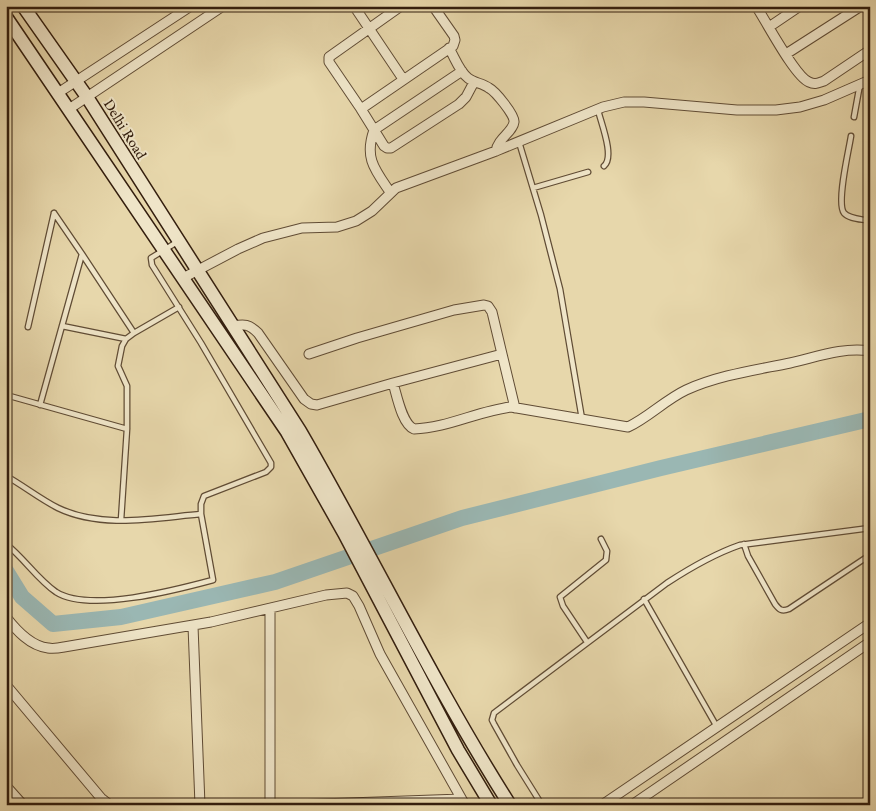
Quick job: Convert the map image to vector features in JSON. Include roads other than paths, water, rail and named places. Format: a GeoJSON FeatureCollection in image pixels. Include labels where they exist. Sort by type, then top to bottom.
{"type":"FeatureCollection","features":[{"type":"Feature","properties":{"kind":"main road","name":"Delhi Road"},"geometry":{"type":"LineString","coordinates":[[23,6],[87,97],[196,271],[300,431],[349,531]]}},
{"type":"Feature","properties":{"kind":"main road"},"geometry":{"type":"LineString","coordinates":[[7,19],[287,432],[349,531],[458,750],[491,805]]}},
{"type":"Feature","properties":{"kind":"main road"},"geometry":{"type":"LineString","coordinates":[[377,584],[510,805]]}},
{"type":"Feature","properties":{"kind":"street"},"geometry":{"type":"LineString","coordinates":[[58,93],[191,6]]}},
{"type":"Feature","properties":{"kind":"street"},"geometry":{"type":"LineString","coordinates":[[69,109],[223,6]]}},
{"type":"Feature","properties":{"kind":"street"},"geometry":{"type":"LineString","coordinates":[[354,6],[403,79]]}},
{"type":"Feature","properties":{"kind":"street"},"geometry":{"type":"LineString","coordinates":[[401,6],[328,59],[384,146],[392,148],[459,104],[466,97],[474,82]]}},
{"type":"Feature","properties":{"kind":"street"},"geometry":{"type":"LineString","coordinates":[[361,110],[453,46],[454,36],[433,6]]}},
{"type":"Feature","properties":{"kind":"street"},"geometry":{"type":"LineString","coordinates":[[756,6],[803,79],[816,84],[832,76],[870,50]]}},
{"type":"Feature","properties":{"kind":"street"},"geometry":{"type":"LineString","coordinates":[[769,27],[800,6]]}},
{"type":"Feature","properties":{"kind":"street"},"geometry":{"type":"LineString","coordinates":[[786,54],[861,6]]}},
{"type":"Feature","properties":{"kind":"street"},"geometry":{"type":"LineString","coordinates":[[866,6],[870,13]]}},
{"type":"Feature","properties":{"kind":"street"},"geometry":{"type":"LineString","coordinates":[[449,48],[462,71],[474,82],[493,91],[513,116],[514,122],[499,141],[496,151]]}},
{"type":"Feature","properties":{"kind":"street"},"geometry":{"type":"LineString","coordinates":[[390,192],[370,162],[370,141],[374,130],[462,71]]}},
{"type":"Feature","properties":{"kind":"street"},"geometry":{"type":"LineString","coordinates":[[183,278],[238,249],[280,232],[302,228],[337,227],[356,221],[379,206],[390,192],[403,185],[496,151],[598,110],[624,102],[736,110],[800,108],[870,80]]}},
{"type":"Feature","properties":{"kind":"street"},"geometry":{"type":"LineString","coordinates":[[309,354],[454,310],[481,305],[488,306],[492,312],[515,408]]}},
{"type":"Feature","properties":{"kind":"street"},"geometry":{"type":"LineString","coordinates":[[232,326],[246,324],[252,326],[304,399],[311,404],[317,405],[502,354]]}},
{"type":"Feature","properties":{"kind":"street"},"geometry":{"type":"LineString","coordinates":[[393,383],[405,419],[409,427],[414,430],[455,421],[494,409],[515,408],[628,427],[678,394],[733,375],[846,350],[870,351]]}},
{"type":"Feature","properties":{"kind":"street"},"geometry":{"type":"LineString","coordinates":[[7,618],[17,631],[34,644],[47,648],[64,647],[193,626],[270,610],[333,594],[347,593],[353,596],[360,606],[380,654],[463,802],[293,805]]}},
{"type":"Feature","properties":{"kind":"street"},"geometry":{"type":"LineString","coordinates":[[270,610],[270,805]]}},
{"type":"Feature","properties":{"kind":"street"},"geometry":{"type":"LineString","coordinates":[[602,805],[870,623]]}},
{"type":"Feature","properties":{"kind":"street"},"geometry":{"type":"LineString","coordinates":[[193,626],[200,805]]}},
{"type":"Feature","properties":{"kind":"street"},"geometry":{"type":"LineString","coordinates":[[632,805],[870,642]]}},
{"type":"Feature","properties":{"kind":"street"},"geometry":{"type":"LineString","coordinates":[[6,685],[101,798],[110,805]]}},
{"type":"Feature","properties":{"kind":"street"},"geometry":{"type":"LineString","coordinates":[[6,786],[23,805]]}},
{"type":"Feature","properties":{"kind":"lane"},"geometry":{"type":"LineString","coordinates":[[854,117],[860,84]]}},
{"type":"Feature","properties":{"kind":"lane"},"geometry":{"type":"LineString","coordinates":[[598,110],[609,153],[607,163],[604,166]]}},
{"type":"Feature","properties":{"kind":"lane"},"geometry":{"type":"LineString","coordinates":[[851,136],[841,197],[842,209],[847,216],[870,221]]}},
{"type":"Feature","properties":{"kind":"lane"},"geometry":{"type":"LineString","coordinates":[[519,142],[560,289],[583,420]]}},
{"type":"Feature","properties":{"kind":"lane"},"geometry":{"type":"LineString","coordinates":[[533,188],[588,172]]}},
{"type":"Feature","properties":{"kind":"lane"},"geometry":{"type":"LineString","coordinates":[[28,327],[54,213],[134,334]]}},
{"type":"Feature","properties":{"kind":"lane"},"geometry":{"type":"LineString","coordinates":[[6,544],[56,592],[84,601],[119,599],[175,590],[213,580],[201,514],[201,504],[204,496],[260,475],[269,469],[271,463],[151,262],[151,258],[178,242]]}},
{"type":"Feature","properties":{"kind":"lane"},"geometry":{"type":"LineString","coordinates":[[40,405],[82,254]]}},
{"type":"Feature","properties":{"kind":"lane"},"geometry":{"type":"LineString","coordinates":[[121,520],[127,429],[127,386],[118,366],[122,346],[126,339],[179,307]]}},
{"type":"Feature","properties":{"kind":"lane"},"geometry":{"type":"LineString","coordinates":[[62,326],[126,339]]}},
{"type":"Feature","properties":{"kind":"lane"},"geometry":{"type":"LineString","coordinates":[[6,395],[127,429]]}},
{"type":"Feature","properties":{"kind":"lane"},"geometry":{"type":"LineString","coordinates":[[6,476],[57,508],[102,520],[201,514]]}},
{"type":"Feature","properties":{"kind":"lane"},"geometry":{"type":"LineString","coordinates":[[542,805],[494,724],[492,716],[494,713],[644,599],[691,568],[727,550],[744,544],[870,528]]}},
{"type":"Feature","properties":{"kind":"lane"},"geometry":{"type":"LineString","coordinates":[[587,642],[562,606],[560,599],[606,560],[607,551],[601,539]]}},
{"type":"Feature","properties":{"kind":"lane"},"geometry":{"type":"LineString","coordinates":[[744,544],[748,556],[775,604],[784,611],[870,555]]}},
{"type":"Feature","properties":{"kind":"lane"},"geometry":{"type":"LineString","coordinates":[[644,599],[717,727]]}},
{"type":"Feature","properties":{"kind":"waterway"},"geometry":{"type":"LineString","coordinates":[[6,571],[22,597],[53,624],[121,617],[275,582],[462,518],[661,468],[870,419]]}}]}
